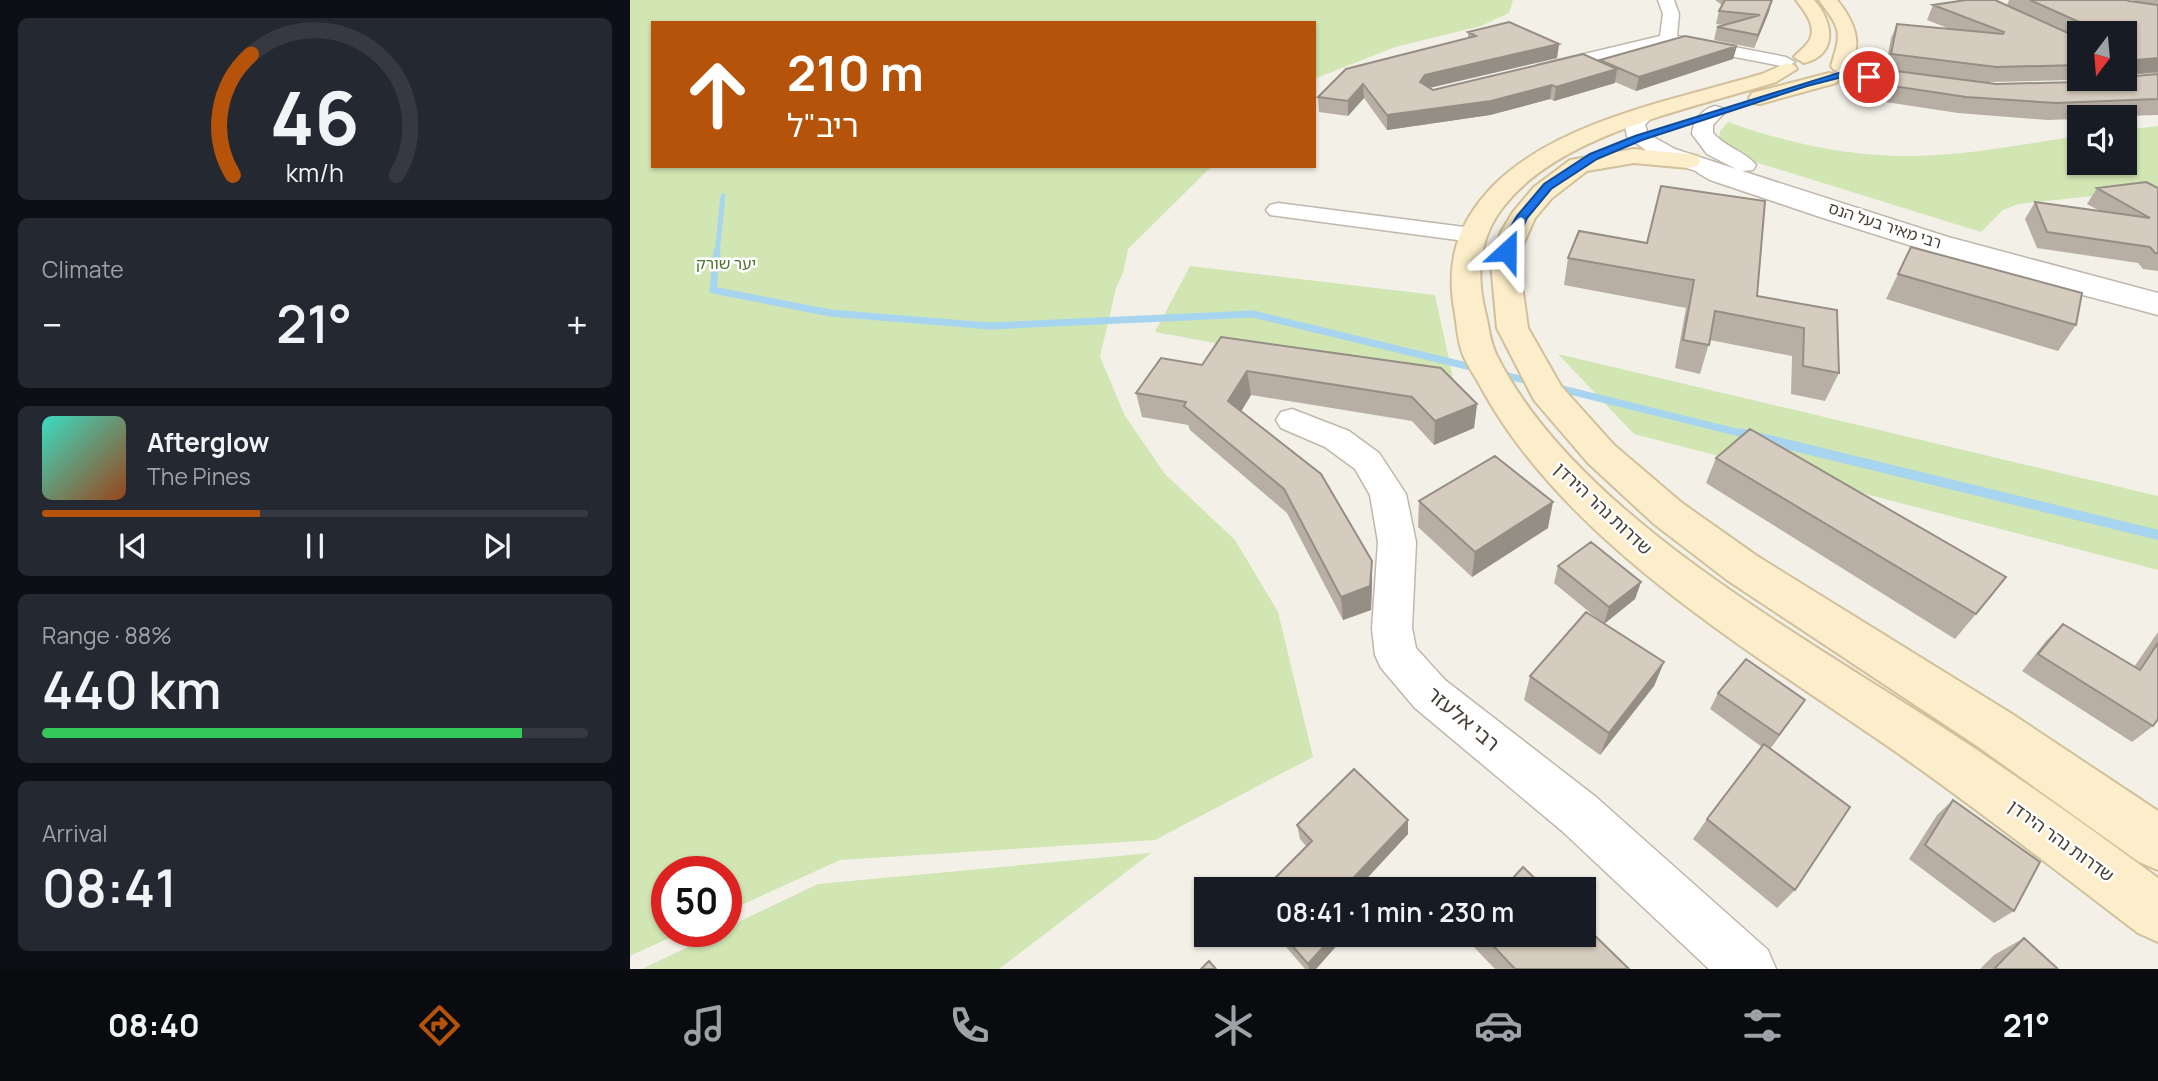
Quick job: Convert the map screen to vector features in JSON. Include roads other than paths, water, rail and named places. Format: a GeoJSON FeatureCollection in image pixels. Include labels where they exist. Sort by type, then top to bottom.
{"type":"FeatureCollection","features":[{"type":"Feature","properties":{"kind":"main road"},"geometry":{"type":"LineString","coordinates":[[1805,0],[1817,16],[1823,34],[1818,46],[1815,68]]}},
{"type":"Feature","properties":{"kind":"main road"},"geometry":{"type":"LineString","coordinates":[[1815,68],[1849,37],[1842,17],[1828,0]]}},
{"type":"Feature","properties":{"kind":"main road","name":"שדרות נהר הירדן"},"geometry":{"type":"LineString","coordinates":[[1815,68],[1806,83],[1715,112],[1568,146],[1517,178],[1489,209],[1472,235],[1464,274],[1464,302],[1478,353],[1508,410],[1572,484],[1656,558],[1929,746],[2158,913]]}},
{"type":"Feature","properties":{"kind":"main road","name":"שדרות נהר הירדן"},"geometry":{"type":"LineString","coordinates":[[1815,68],[1769,78],[1639,128],[1547,186],[1522,216],[1510,242],[1503,276],[1505,302],[1520,348],[1560,410],[1612,466],[1692,532],[1959,706],[2158,843]]}},
{"type":"Feature","properties":{"kind":"main road"},"geometry":{"type":"LineString","coordinates":[[1579,165],[1634,156],[1692,162]]}},
{"type":"Feature","properties":{"kind":"street"},"geometry":{"type":"LineString","coordinates":[[1666,0],[1671,14],[1668,39]]}},
{"type":"Feature","properties":{"kind":"street"},"geometry":{"type":"LineString","coordinates":[[1526,73],[1668,39],[1815,68],[1945,87]]}},
{"type":"Feature","properties":{"kind":"street","name":"רבי מאיר בעל הנס"},"geometry":{"type":"LineString","coordinates":[[1715,112],[1703,124],[1702,134],[1715,149],[1744,164],[1947,231],[2158,286]]}},
{"type":"Feature","properties":{"kind":"street","name":"רבי מאיר בעל הנס"},"geometry":{"type":"LineString","coordinates":[[1639,128],[1654,148],[1692,162],[1927,238],[2158,301]]}},
{"type":"Feature","properties":{"kind":"street"},"geometry":{"type":"LineString","coordinates":[[1278,211],[1472,235]]}},
{"type":"Feature","properties":{"kind":"street","name":"רבי אלעזר"},"geometry":{"type":"LineString","coordinates":[[1292,419],[1337,439],[1367,460],[1388,494],[1397,542],[1392,628],[1396,655],[1430,694],[1579,814],[1749,969]]}},
{"type":"Feature","properties":{"kind":"lane"},"geometry":{"type":"LineString","coordinates":[[1692,162],[1714,177],[1882,234],[1995,268],[2158,311]]}},
{"type":"Feature","properties":{"kind":"waterway"},"geometry":{"type":"LineString","coordinates":[[717,253],[723,196]]}},
{"type":"Feature","properties":{"kind":"waterway"},"geometry":{"type":"LineString","coordinates":[[717,251],[713,290],[830,313],[990,326],[1253,314],[1479,369]]}},
{"type":"Feature","properties":{"kind":"waterway"},"geometry":{"type":"LineString","coordinates":[[1499,374],[1533,382]]}},
{"type":"Feature","properties":{"kind":"waterway"},"geometry":{"type":"LineString","coordinates":[[1554,387],[1748,435]]}},
{"type":"Feature","properties":{"kind":"waterway"},"geometry":{"type":"LineString","coordinates":[[1741,433],[2158,535]]}},
{"type":"Feature","properties":{"kind":"park label","name":"יער שורק"},"geometry":{"type":"Point","coordinates":[726,263]}}]}
